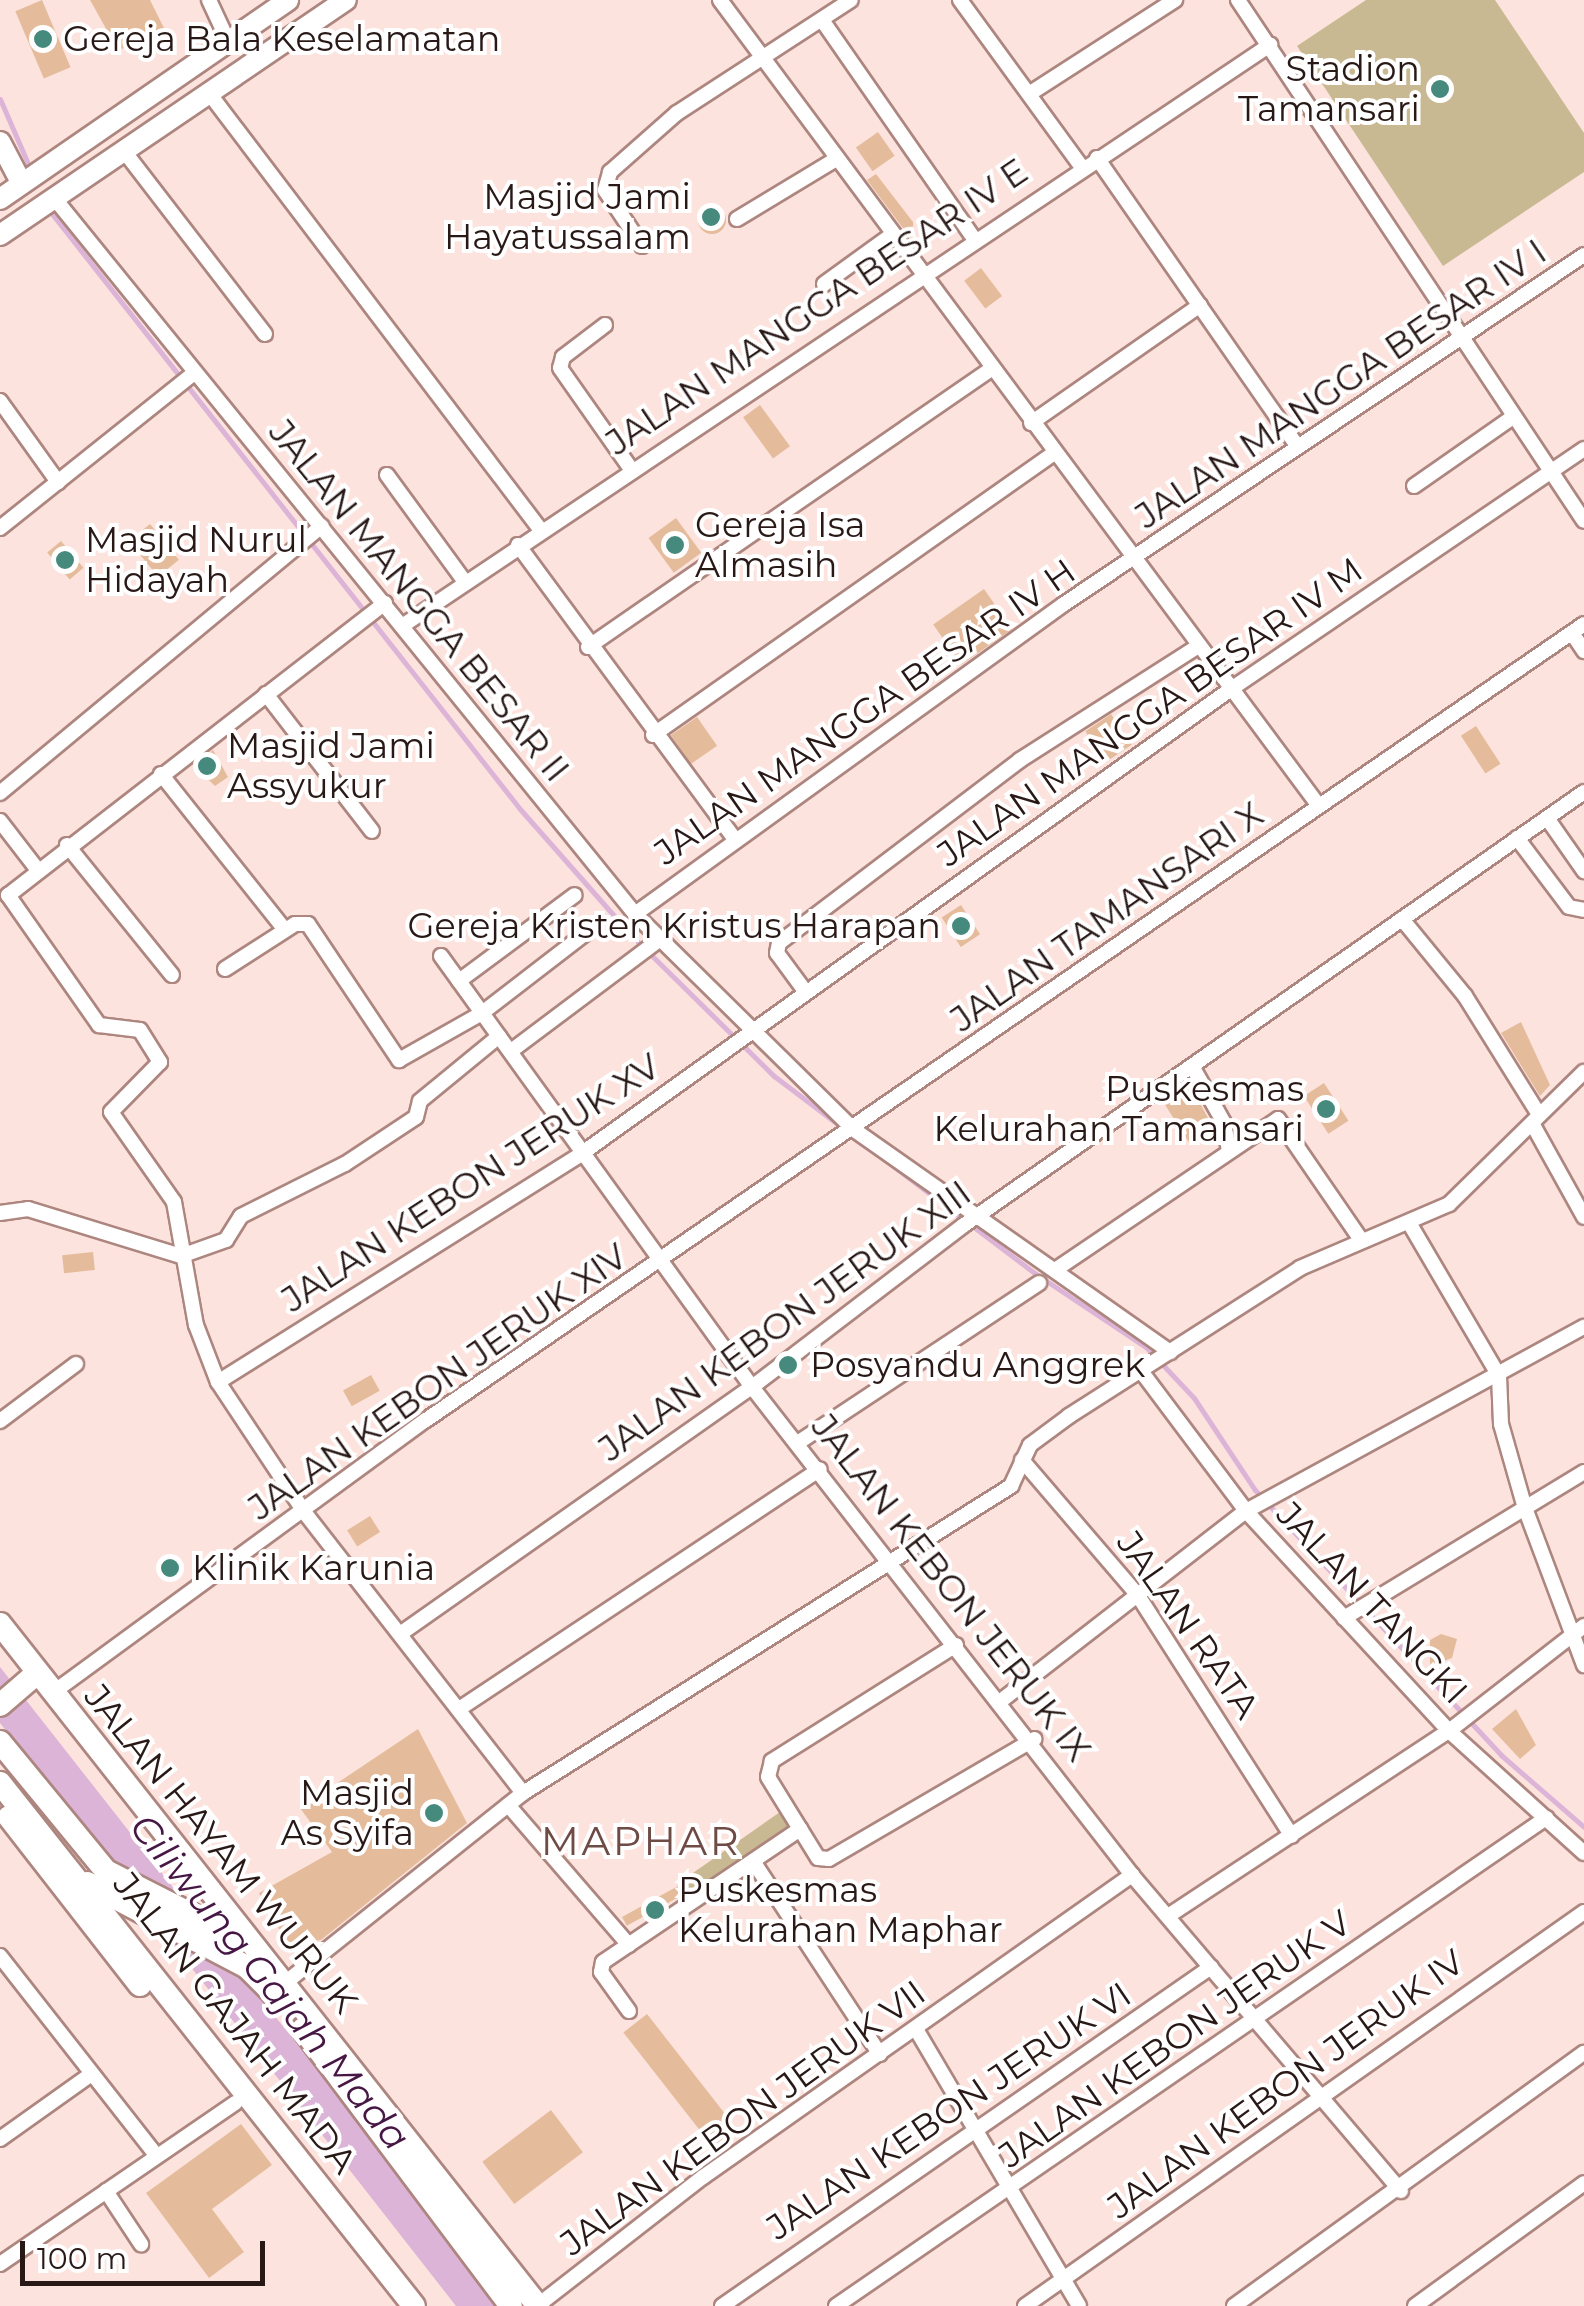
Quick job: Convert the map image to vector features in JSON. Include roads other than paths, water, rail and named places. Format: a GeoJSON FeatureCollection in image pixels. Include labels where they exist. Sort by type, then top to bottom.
{"type":"FeatureCollection","features":[{"type":"Feature","properties":{"kind":"main road"},"geometry":{"type":"LineString","coordinates":[[0,198],[21,179],[50,166],[111,112],[288,0]]}},
{"type":"Feature","properties":{"kind":"main road"},"geometry":{"type":"LineString","coordinates":[[0,235],[346,0]]}},
{"type":"Feature","properties":{"kind":"main road"},"geometry":{"type":"LineString","coordinates":[[248,28],[265,55]]}},
{"type":"Feature","properties":{"kind":"main road"},"geometry":{"type":"LineString","coordinates":[[0,142],[21,179]]}},
{"type":"Feature","properties":{"kind":"main road","name":"JALAN HAYAM WURUK"},"geometry":{"type":"LineString","coordinates":[[0,1624],[28,1680],[51,1694],[274,1981],[511,2306]]}},
{"type":"Feature","properties":{"kind":"main road"},"geometry":{"type":"LineString","coordinates":[[0,1705],[28,1680]]}},
{"type":"Feature","properties":{"kind":"main road","name":"JALAN GAJAH MADA"},"geometry":{"type":"LineString","coordinates":[[0,1742],[115,1877],[216,1924],[253,1950],[364,2082]]}},
{"type":"Feature","properties":{"kind":"main road","name":"JALAN GAJAH MADA"},"geometry":{"type":"LineString","coordinates":[[0,1783],[414,2306]]}},
{"type":"Feature","properties":{"kind":"main road"},"geometry":{"type":"LineString","coordinates":[[0,1806],[273,2150],[294,2156]]}},
{"type":"Feature","properties":{"kind":"main road"},"geometry":{"type":"LineString","coordinates":[[72,1872],[274,1981]]}},
{"type":"Feature","properties":{"kind":"main road","name":"JALAN HAYAM WURUK"},"geometry":{"type":"LineString","coordinates":[[274,1981],[364,2082],[537,2306]]}},
{"type":"Feature","properties":{"kind":"street"},"geometry":{"type":"LineString","coordinates":[[210,0],[228,41]]}},
{"type":"Feature","properties":{"kind":"street"},"geometry":{"type":"LineString","coordinates":[[720,0],[918,274],[1320,806]]}},
{"type":"Feature","properties":{"kind":"street"},"geometry":{"type":"LineString","coordinates":[[642,246],[604,181],[677,113],[850,0]]}},
{"type":"Feature","properties":{"kind":"street"},"geometry":{"type":"LineString","coordinates":[[960,0],[1082,166]]}},
{"type":"Feature","properties":{"kind":"street"},"geometry":{"type":"LineString","coordinates":[[1029,94],[1175,0]]}},
{"type":"Feature","properties":{"kind":"street"},"geometry":{"type":"LineString","coordinates":[[1238,0],[1584,520]]}},
{"type":"Feature","properties":{"kind":"street"},"geometry":{"type":"LineString","coordinates":[[822,20],[973,237]]}},
{"type":"Feature","properties":{"kind":"street","name":"JALAN MANGGA BESAR IV E"},"geometry":{"type":"LineString","coordinates":[[402,626],[973,237],[1270,45]]}},
{"type":"Feature","properties":{"kind":"street"},"geometry":{"type":"LineString","coordinates":[[208,93],[540,529]]}},
{"type":"Feature","properties":{"kind":"street"},"geometry":{"type":"LineString","coordinates":[[124,151],[265,334]]}},
{"type":"Feature","properties":{"kind":"street"},"geometry":{"type":"LineString","coordinates":[[1097,158],[1298,447]]}},
{"type":"Feature","properties":{"kind":"street"},"geometry":{"type":"LineString","coordinates":[[738,219],[836,160]]}},
{"type":"Feature","properties":{"kind":"street","name":"JALAN MANGGA BESAR II"},"geometry":{"type":"LineString","coordinates":[[49,203],[189,377],[320,529],[381,607],[402,626],[634,914],[652,947],[749,1030],[853,1129],[1168,1353]]}},
{"type":"Feature","properties":{"kind":"street"},"geometry":{"type":"LineString","coordinates":[[824,284],[890,236]]}},
{"type":"Feature","properties":{"kind":"street","name":"JALAN MANGGA BESAR IV I"},"geometry":{"type":"LineString","coordinates":[[1133,562],[1584,255]]}},
{"type":"Feature","properties":{"kind":"street"},"geometry":{"type":"LineString","coordinates":[[1032,423],[1200,305]]}},
{"type":"Feature","properties":{"kind":"street"},"geometry":{"type":"LineString","coordinates":[[605,325],[562,357],[560,368],[631,469]]}},
{"type":"Feature","properties":{"kind":"street"},"geometry":{"type":"LineString","coordinates":[[588,647],[990,370]]}},
{"type":"Feature","properties":{"kind":"street"},"geometry":{"type":"LineString","coordinates":[[0,528],[189,377]]}},
{"type":"Feature","properties":{"kind":"street"},"geometry":{"type":"LineString","coordinates":[[0,401],[58,482]]}},
{"type":"Feature","properties":{"kind":"street"},"geometry":{"type":"LineString","coordinates":[[1414,486],[1514,416]]}},
{"type":"Feature","properties":{"kind":"street","name":"JALAN MANGGA BESAR IV M"},"geometry":{"type":"LineString","coordinates":[[749,1030],[1232,689],[1584,450]]}},
{"type":"Feature","properties":{"kind":"street"},"geometry":{"type":"LineString","coordinates":[[654,735],[1053,454]]}},
{"type":"Feature","properties":{"kind":"street"},"geometry":{"type":"LineString","coordinates":[[387,474],[465,582]]}},
{"type":"Feature","properties":{"kind":"street"},"geometry":{"type":"LineString","coordinates":[[0,793],[92,710],[320,529]]}},
{"type":"Feature","properties":{"kind":"street"},"geometry":{"type":"LineString","coordinates":[[518,545],[588,647],[735,839]]}},
{"type":"Feature","properties":{"kind":"street","name":"JALAN MANGGA BESAR IV H"},"geometry":{"type":"LineString","coordinates":[[634,914],[735,839],[1133,562]]}},
{"type":"Feature","properties":{"kind":"street"},"geometry":{"type":"LineString","coordinates":[[381,607],[67,845],[8,895],[99,1025],[140,1030],[150,1040],[158,1068],[111,1112],[174,1202],[180,1256],[218,1382],[305,1513],[523,1793]]}},
{"type":"Feature","properties":{"kind":"street"},"geometry":{"type":"LineString","coordinates":[[1578,628],[1584,650]]}},
{"type":"Feature","properties":{"kind":"street","name":"JALAN TAMANSARI X"},"geometry":{"type":"LineString","coordinates":[[664,1259],[1578,628]]}},
{"type":"Feature","properties":{"kind":"street"},"geometry":{"type":"LineString","coordinates":[[805,990],[777,953],[779,942],[1020,760],[1198,646]]}},
{"type":"Feature","properties":{"kind":"street"},"geometry":{"type":"LineString","coordinates":[[266,694],[372,830]]}},
{"type":"Feature","properties":{"kind":"street"},"geometry":{"type":"LineString","coordinates":[[161,774],[285,930]]}},
{"type":"Feature","properties":{"kind":"street","name":"JALAN KEBON JERUK XIII"},"geometry":{"type":"LineString","coordinates":[[400,1634],[752,1386],[974,1218],[1584,792]]}},
{"type":"Feature","properties":{"kind":"street"},"geometry":{"type":"LineString","coordinates":[[1547,818],[1584,871]]}},
{"type":"Feature","properties":{"kind":"street"},"geometry":{"type":"LineString","coordinates":[[0,821],[36,869]]}},
{"type":"Feature","properties":{"kind":"street"},"geometry":{"type":"LineString","coordinates":[[1517,838],[1569,907],[1584,910]]}},
{"type":"Feature","properties":{"kind":"street"},"geometry":{"type":"LineString","coordinates":[[67,845],[172,975]]}},
{"type":"Feature","properties":{"kind":"street"},"geometry":{"type":"LineString","coordinates":[[459,981],[575,896]]}},
{"type":"Feature","properties":{"kind":"street"},"geometry":{"type":"LineString","coordinates":[[1402,919],[1464,996],[1535,1119],[1584,1216]]}},
{"type":"Feature","properties":{"kind":"street"},"geometry":{"type":"LineString","coordinates":[[225,969],[285,930],[312,928],[395,1059],[482,1012],[591,929]]}},
{"type":"Feature","properties":{"kind":"street"},"geometry":{"type":"LineString","coordinates":[[511,1051],[652,947]]}},
{"type":"Feature","properties":{"kind":"street","name":"JALAN KEBON JERUK IX"},"geometry":{"type":"LineString","coordinates":[[440,956],[581,1154],[664,1259],[752,1386],[1034,1739],[1132,1875],[1401,2191]]}},
{"type":"Feature","properties":{"kind":"street","name":"JALAN KEBON JERUK XV"},"geometry":{"type":"LineString","coordinates":[[218,1382],[581,1154],[749,1030]]}},
{"type":"Feature","properties":{"kind":"street"},"geometry":{"type":"LineString","coordinates":[[0,1213],[28,1209],[180,1256],[226,1240],[240,1216],[346,1164],[416,1117],[420,1100],[500,1036]]}},
{"type":"Feature","properties":{"kind":"street"},"geometry":{"type":"LineString","coordinates":[[1192,1066],[1224,1123],[1229,1150]]}},
{"type":"Feature","properties":{"kind":"street"},"geometry":{"type":"LineString","coordinates":[[274,1981],[523,1793],[1012,1486],[1022,1476],[1021,1459],[1069,1416],[1300,1268],[1362,1241],[1411,1226],[1449,1204],[1584,1072]]}},
{"type":"Feature","properties":{"kind":"street"},"geometry":{"type":"LineString","coordinates":[[1055,1270],[1229,1150],[1284,1120],[1362,1241]]}},
{"type":"Feature","properties":{"kind":"street"},"geometry":{"type":"LineString","coordinates":[[1411,1226],[1499,1376],[1502,1424],[1525,1508],[1578,1630],[1584,1664]]}},
{"type":"Feature","properties":{"kind":"street","name":"JALAN KEBON JERUK XIV"},"geometry":{"type":"LineString","coordinates":[[51,1694],[664,1259]]}},
{"type":"Feature","properties":{"kind":"street"},"geometry":{"type":"LineString","coordinates":[[799,1442],[1039,1283]]}},
{"type":"Feature","properties":{"kind":"street"},"geometry":{"type":"LineString","coordinates":[[1002,1700],[1246,1511],[1584,1327]]}},
{"type":"Feature","properties":{"kind":"street"},"geometry":{"type":"LineString","coordinates":[[0,1420],[76,1364]]}},
{"type":"Feature","properties":{"kind":"street","name":"JALAN TANGKI"},"geometry":{"type":"LineString","coordinates":[[1145,1369],[1246,1511],[1459,1722],[1546,1818],[1584,1852]]}},
{"type":"Feature","properties":{"kind":"street","name":"JALAN RATA"},"geometry":{"type":"LineString","coordinates":[[1021,1459],[1137,1594],[1292,1836]]}},
{"type":"Feature","properties":{"kind":"street"},"geometry":{"type":"LineString","coordinates":[[459,1709],[820,1470]]}},
{"type":"Feature","properties":{"kind":"street"},"geometry":{"type":"LineString","coordinates":[[1350,1614],[1584,1472]]}},
{"type":"Feature","properties":{"kind":"street"},"geometry":{"type":"LineString","coordinates":[[1168,1916],[1459,1722],[1578,1630]]}},
{"type":"Feature","properties":{"kind":"street"},"geometry":{"type":"LineString","coordinates":[[956,1645],[772,1761],[768,1777],[825,1861],[1034,1739]]}},
{"type":"Feature","properties":{"kind":"street"},"geometry":{"type":"LineString","coordinates":[[508,1805],[629,1945]]}},
{"type":"Feature","properties":{"kind":"street","name":"JALAN KEBON JERUK V"},"geometry":{"type":"LineString","coordinates":[[836,2306],[1010,2192],[1253,2018],[1546,1818]]}},
{"type":"Feature","properties":{"kind":"street"},"geometry":{"type":"LineString","coordinates":[[629,2011],[601,1972],[629,1945],[800,1829]]}},
{"type":"Feature","properties":{"kind":"street"},"geometry":{"type":"LineString","coordinates":[[753,1862],[880,2054]]}},
{"type":"Feature","properties":{"kind":"street","name":"JALAN KEBON JERUK VII"},"geometry":{"type":"LineString","coordinates":[[537,2306],[703,2177],[1132,1875]]}},
{"type":"Feature","properties":{"kind":"street","name":"JALAN KEBON JERUK IV"},"geometry":{"type":"LineString","coordinates":[[1025,2306],[1584,1912]]}},
{"type":"Feature","properties":{"kind":"street"},"geometry":{"type":"LineString","coordinates":[[0,1956],[156,2155]]}},
{"type":"Feature","properties":{"kind":"street","name":"JALAN KEBON JERUK VI"},"geometry":{"type":"LineString","coordinates":[[722,2306],[1212,1967]]}},
{"type":"Feature","properties":{"kind":"street"},"geometry":{"type":"LineString","coordinates":[[916,2029],[1079,2306]]}},
{"type":"Feature","properties":{"kind":"street"},"geometry":{"type":"LineString","coordinates":[[1235,2306],[1401,2191],[1584,2052]]}},
{"type":"Feature","properties":{"kind":"street"},"geometry":{"type":"LineString","coordinates":[[0,2139],[90,2074]]}},
{"type":"Feature","properties":{"kind":"street"},"geometry":{"type":"LineString","coordinates":[[0,2264],[235,2104]]}},
{"type":"Feature","properties":{"kind":"street"},"geometry":{"type":"LineString","coordinates":[[1415,2306],[1584,2183]]}},
{"type":"Feature","properties":{"kind":"street"},"geometry":{"type":"LineString","coordinates":[[106,2191],[142,2244]]}},
{"type":"Feature","properties":{"kind":"waterway"},"geometry":{"type":"LineString","coordinates":[[0,99],[32,173]]}},
{"type":"Feature","properties":{"kind":"waterway"},"geometry":{"type":"LineString","coordinates":[[49,210],[520,809],[632,936]]}},
{"type":"Feature","properties":{"kind":"waterway"},"geometry":{"type":"LineString","coordinates":[[638,942],[774,1076],[1036,1274],[1146,1347],[1194,1398],[1255,1490],[1501,1755],[1584,1827]]}},
{"type":"Feature","properties":{"kind":"place","name":"Gereja Bala Keselamatan"},"geometry":{"type":"Point","coordinates":[43,39]}},
{"type":"Feature","properties":{"kind":"place","name":"Stadion Tamansari"},"geometry":{"type":"Point","coordinates":[1440,89]}},
{"type":"Feature","properties":{"kind":"place","name":"Masjid Jami Hayatussalam"},"geometry":{"type":"Point","coordinates":[711,217]}},
{"type":"Feature","properties":{"kind":"place","name":"Gereja Isa Almasih"},"geometry":{"type":"Point","coordinates":[675,545]}},
{"type":"Feature","properties":{"kind":"place","name":"Masjid Nurul Hidayah"},"geometry":{"type":"Point","coordinates":[65,560]}},
{"type":"Feature","properties":{"kind":"place","name":"Masjid Jami Assyukur"},"geometry":{"type":"Point","coordinates":[207,766]}},
{"type":"Feature","properties":{"kind":"place","name":"Gereja Kristen Kristus Harapan"},"geometry":{"type":"Point","coordinates":[961,926]}},
{"type":"Feature","properties":{"kind":"place","name":"Puskesmas Kelurahan Tamansari"},"geometry":{"type":"Point","coordinates":[1326,1109]}},
{"type":"Feature","properties":{"kind":"place","name":"Posyandu Anggrek"},"geometry":{"type":"Point","coordinates":[788,1365]}},
{"type":"Feature","properties":{"kind":"place","name":"Klinik Karunia"},"geometry":{"type":"Point","coordinates":[170,1568]}},
{"type":"Feature","properties":{"kind":"place","name":"Masjid As Syifa"},"geometry":{"type":"Point","coordinates":[434,1813]}},
{"type":"Feature","properties":{"kind":"place","name":"Puskesmas Kelurahan Maphar"},"geometry":{"type":"Point","coordinates":[655,1910]}},
{"type":"Feature","properties":{"kind":"district","name":"MAPHAR"},"geometry":{"type":"Point","coordinates":[641,1841]}},
{"type":"Feature","properties":{"kind":"water label","name":"Ciliwung Gajah Mada"},"geometry":{"type":"Point","coordinates":[270,1982]}}]}
